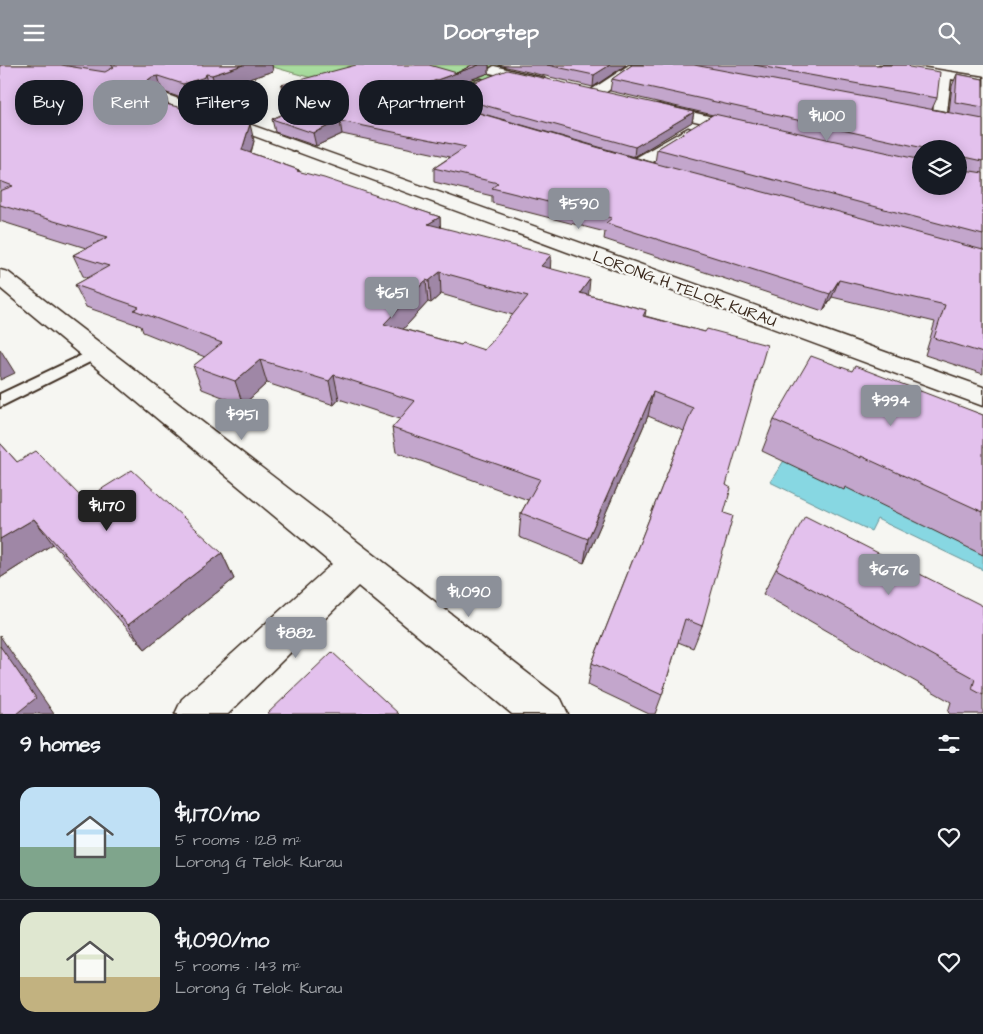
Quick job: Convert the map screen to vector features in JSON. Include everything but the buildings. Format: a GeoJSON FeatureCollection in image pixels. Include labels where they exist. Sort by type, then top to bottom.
{"type":"FeatureCollection","features":[{"type":"Feature","properties":{"kind":"street"},"geometry":{"type":"LineString","coordinates":[[615,98],[591,92],[637,65]]}},
{"type":"Feature","properties":{"kind":"street"},"geometry":{"type":"LineString","coordinates":[[885,65],[983,81]]}},
{"type":"Feature","properties":{"kind":"street"},"geometry":{"type":"LineString","coordinates":[[482,80],[501,72],[551,83]]}},
{"type":"Feature","properties":{"kind":"street"},"geometry":{"type":"LineString","coordinates":[[945,75],[934,118],[957,122]]}},
{"type":"Feature","properties":{"kind":"street"},"geometry":{"type":"LineString","coordinates":[[643,104],[757,131]]}},
{"type":"Feature","properties":{"kind":"street"},"geometry":{"type":"LineString","coordinates":[[636,165],[709,120]]}},
{"type":"Feature","properties":{"kind":"street","name":"LORONG H TELOK KURAU"},"geometry":{"type":"LineString","coordinates":[[240,125],[983,397]]}},
{"type":"Feature","properties":{"kind":"street"},"geometry":{"type":"LineString","coordinates":[[617,160],[655,171]]}},
{"type":"Feature","properties":{"kind":"street"},"geometry":{"type":"LineString","coordinates":[[0,277],[546,714]]}},
{"type":"Feature","properties":{"kind":"street"},"geometry":{"type":"LineString","coordinates":[[197,714],[357,564]]}},
{"type":"Feature","properties":{"kind":"lane"},"geometry":{"type":"LineString","coordinates":[[0,401],[97,353]]}},
{"type":"Feature","properties":{"kind":"green space"},"geometry":{"type":"Polygon","coordinates":[[[266,65],[503,65],[509,69],[481,80],[359,80],[359,92],[349,89],[349,80],[318,80],[266,65]]]}},
{"type":"Feature","properties":{"kind":"water"},"geometry":{"type":"Polygon","coordinates":[[[787,456],[983,548],[983,570],[877,519],[871,531],[770,482],[787,456]]]}}]}
